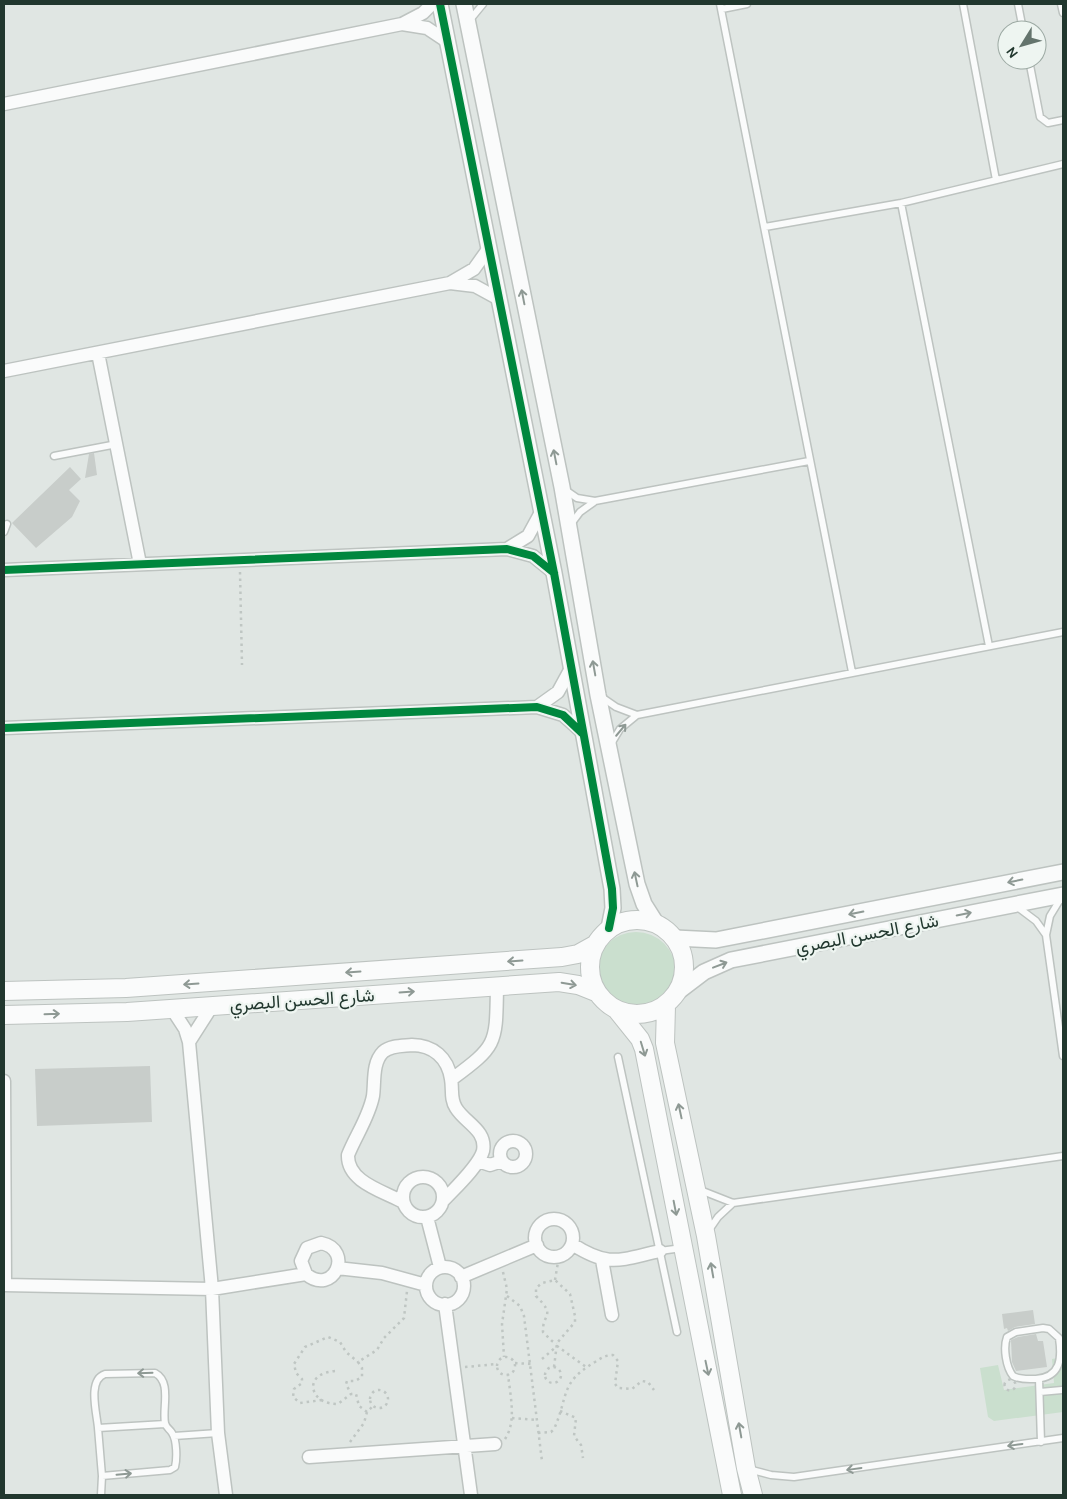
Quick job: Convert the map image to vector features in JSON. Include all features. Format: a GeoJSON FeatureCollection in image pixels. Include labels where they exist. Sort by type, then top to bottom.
{"type":"FeatureCollection","features":[{"type":"Feature","properties":{"kind":"main road"},"geometry":{"type":"LineString","coordinates":[[616,1009],[641,1014],[654,1012],[666,1006],[679,991],[684,978],[685,964],[682,950],[675,938],[656,923],[632,920],[609,928],[596,944],[590,969],[598,993],[616,1009],[640,1039],[644,1049],[732,1495]]}},
{"type":"Feature","properties":{"kind":"main road","name":"شارع الحسن البصري"},"geometry":{"type":"LineString","coordinates":[[4,991],[154,986],[562,957],[578,954],[596,944]]}},
{"type":"Feature","properties":{"kind":"main road","name":"شارع الحسن البصري"},"geometry":{"type":"LineString","coordinates":[[4,1015],[172,1009],[559,982],[578,985],[598,993]]}},
{"type":"Feature","properties":{"kind":"main road"},"geometry":{"type":"LineString","coordinates":[[666,1006],[665,1043],[706,1236],[746,1468],[753,1495]]}},
{"type":"Feature","properties":{"kind":"street"},"geometry":{"type":"LineString","coordinates":[[4,104],[402,24],[423,13],[432,4]]}},
{"type":"Feature","properties":{"kind":"street"},"geometry":{"type":"LineString","coordinates":[[440,4],[540,514],[554,572],[570,670],[612,889],[613,908],[609,928]]}},
{"type":"Feature","properties":{"kind":"street"},"geometry":{"type":"LineString","coordinates":[[464,4],[562,487],[598,695],[637,884],[644,904],[656,923]]}},
{"type":"Feature","properties":{"kind":"street"},"geometry":{"type":"LineString","coordinates":[[402,24],[427,28],[448,42]]}},
{"type":"Feature","properties":{"kind":"street"},"geometry":{"type":"LineString","coordinates":[[4,371],[450,282],[474,269],[489,248]]}},
{"type":"Feature","properties":{"kind":"street"},"geometry":{"type":"LineString","coordinates":[[450,282],[475,286],[497,298]]}},
{"type":"Feature","properties":{"kind":"street"},"geometry":{"type":"LineString","coordinates":[[98,353],[140,564]]}},
{"type":"Feature","properties":{"kind":"street"},"geometry":{"type":"LineString","coordinates":[[508,549],[528,536],[540,514]]}},
{"type":"Feature","properties":{"kind":"street"},"geometry":{"type":"LineString","coordinates":[[4,570],[508,549],[533,556],[554,572]]}},
{"type":"Feature","properties":{"kind":"street"},"geometry":{"type":"LineString","coordinates":[[537,707],[558,692],[570,670]]}},
{"type":"Feature","properties":{"kind":"street"},"geometry":{"type":"LineString","coordinates":[[4,728],[537,707],[563,715],[583,733]]}},
{"type":"Feature","properties":{"kind":"street","name":"شارع الحسن البصري"},"geometry":{"type":"LineString","coordinates":[[675,938],[696,941],[724,939],[1063,872]]}},
{"type":"Feature","properties":{"kind":"street","name":"شارع الحسن البصري"},"geometry":{"type":"LineString","coordinates":[[679,991],[704,972],[731,960],[1063,895]]}},
{"type":"Feature","properties":{"kind":"street"},"geometry":{"type":"LineString","coordinates":[[452,1080],[484,1055],[493,1041],[497,1018],[497,986]]}},
{"type":"Feature","properties":{"kind":"street"},"geometry":{"type":"LineString","coordinates":[[189,1042],[212,1006]]}},
{"type":"Feature","properties":{"kind":"street"},"geometry":{"type":"LineString","coordinates":[[172,1009],[185,1029],[189,1042],[212,1289],[218,1433],[226,1495]]}},
{"type":"Feature","properties":{"kind":"street"},"geometry":{"type":"LineString","coordinates":[[416,1045],[430,1048],[445,1061],[452,1080],[453,1102],[456,1109],[478,1130],[482,1139],[483,1150],[478,1161],[443,1201],[437,1211],[427,1217],[421,1217],[410,1212],[403,1202],[355,1176],[348,1163],[348,1155],[370,1106],[378,1059],[384,1052],[392,1047],[416,1045]]}},
{"type":"Feature","properties":{"kind":"street"},"geometry":{"type":"LineString","coordinates":[[4,1081],[4,1285],[212,1289],[306,1274]]}},
{"type":"Feature","properties":{"kind":"street"},"geometry":{"type":"LineString","coordinates":[[478,1161],[490,1165],[502,1160]]}},
{"type":"Feature","properties":{"kind":"street"},"geometry":{"type":"LineString","coordinates":[[403,1202],[403,1194],[410,1182],[423,1177],[436,1182],[443,1194],[443,1201]]}},
{"type":"Feature","properties":{"kind":"street"},"geometry":{"type":"LineString","coordinates":[[427,1217],[440,1267]]}},
{"type":"Feature","properties":{"kind":"street"},"geometry":{"type":"LineString","coordinates":[[551,1220],[561,1220],[568,1226],[572,1234],[572,1244],[567,1251],[559,1256],[546,1255],[537,1245],[537,1231],[542,1223],[551,1220]]}},
{"type":"Feature","properties":{"kind":"street"},"geometry":{"type":"LineString","coordinates":[[316,1244],[325,1244],[333,1250],[338,1258],[337,1268],[332,1276],[324,1280],[314,1280],[306,1274],[301,1266],[302,1256],[307,1248],[316,1244]]}},
{"type":"Feature","properties":{"kind":"street"},"geometry":{"type":"LineString","coordinates":[[572,1244],[602,1260],[612,1261],[660,1252]]}},
{"type":"Feature","properties":{"kind":"street"},"geometry":{"type":"LineString","coordinates":[[461,1277],[537,1245]]}},
{"type":"Feature","properties":{"kind":"street"},"geometry":{"type":"LineString","coordinates":[[602,1260],[612,1315]]}},
{"type":"Feature","properties":{"kind":"street"},"geometry":{"type":"LineString","coordinates":[[337,1268],[382,1273],[426,1286],[432,1299],[445,1304],[454,1302],[461,1295],[463,1286],[461,1277],[455,1270],[440,1267],[432,1272],[426,1286]]}},
{"type":"Feature","properties":{"kind":"street"},"geometry":{"type":"LineString","coordinates":[[445,1304],[466,1446],[471,1495]]}},
{"type":"Feature","properties":{"kind":"street"},"geometry":{"type":"LineString","coordinates":[[309,1457],[494,1444]]}},
{"type":"Feature","properties":{"kind":"lane"},"geometry":{"type":"LineString","coordinates":[[468,24],[482,4]]}},
{"type":"Feature","properties":{"kind":"lane"},"geometry":{"type":"LineString","coordinates":[[747,4],[721,6],[852,672]]}},
{"type":"Feature","properties":{"kind":"lane"},"geometry":{"type":"LineString","coordinates":[[963,4],[996,180]]}},
{"type":"Feature","properties":{"kind":"lane"},"geometry":{"type":"LineString","coordinates":[[1018,4],[1021,20]]}},
{"type":"Feature","properties":{"kind":"lane"},"geometry":{"type":"LineString","coordinates":[[1061,4],[1063,13]]}},
{"type":"Feature","properties":{"kind":"lane"},"geometry":{"type":"LineString","coordinates":[[1031,70],[1040,117],[1048,123],[1063,120]]}},
{"type":"Feature","properties":{"kind":"lane"},"geometry":{"type":"LineString","coordinates":[[765,227],[901,203],[1063,164]]}},
{"type":"Feature","properties":{"kind":"lane"},"geometry":{"type":"LineString","coordinates":[[901,203],[989,646]]}},
{"type":"Feature","properties":{"kind":"lane"},"geometry":{"type":"LineString","coordinates":[[54,456],[117,444]]}},
{"type":"Feature","properties":{"kind":"lane"},"geometry":{"type":"LineString","coordinates":[[562,487],[577,498],[595,501],[809,461]]}},
{"type":"Feature","properties":{"kind":"lane"},"geometry":{"type":"LineString","coordinates":[[569,527],[580,512],[595,501]]}},
{"type":"Feature","properties":{"kind":"lane"},"geometry":{"type":"LineString","coordinates":[[4,532],[7,524]]}},
{"type":"Feature","properties":{"kind":"lane"},"geometry":{"type":"LineString","coordinates":[[609,748],[620,729],[637,715],[1063,632]]}},
{"type":"Feature","properties":{"kind":"lane"},"geometry":{"type":"LineString","coordinates":[[598,695],[616,707],[637,715]]}},
{"type":"Feature","properties":{"kind":"lane"},"geometry":{"type":"LineString","coordinates":[[1063,895],[1050,916],[1046,935],[1063,1056]]}},
{"type":"Feature","properties":{"kind":"lane"},"geometry":{"type":"LineString","coordinates":[[1013,905],[1030,915],[1046,935]]}},
{"type":"Feature","properties":{"kind":"lane"},"geometry":{"type":"LineString","coordinates":[[618,1056],[677,1332]]}},
{"type":"Feature","properties":{"kind":"lane"},"geometry":{"type":"LineString","coordinates":[[696,1188],[733,1203],[1063,1156]]}},
{"type":"Feature","properties":{"kind":"lane"},"geometry":{"type":"LineString","coordinates":[[706,1236],[718,1217],[733,1203]]}},
{"type":"Feature","properties":{"kind":"lane"},"geometry":{"type":"LineString","coordinates":[[660,1252],[682,1248]]}},
{"type":"Feature","properties":{"kind":"lane"},"geometry":{"type":"LineString","coordinates":[[1043,1328],[1049,1329],[1059,1338],[1060,1358],[1056,1370],[1052,1375],[1039,1378],[1018,1378],[1010,1372],[1005,1342],[1011,1333],[1043,1328]]}},
{"type":"Feature","properties":{"kind":"lane"},"geometry":{"type":"LineString","coordinates":[[101,1495],[102,1476],[95,1384],[98,1377],[104,1374],[156,1373],[161,1376],[164,1384],[165,1424],[174,1436],[176,1465],[173,1469],[166,1471],[102,1476]]}},
{"type":"Feature","properties":{"kind":"lane"},"geometry":{"type":"LineString","coordinates":[[1039,1378],[1041,1442]]}},
{"type":"Feature","properties":{"kind":"lane"},"geometry":{"type":"LineString","coordinates":[[1040,1392],[1062,1390]]}},
{"type":"Feature","properties":{"kind":"lane"},"geometry":{"type":"LineString","coordinates":[[98,1428],[165,1424]]}},
{"type":"Feature","properties":{"kind":"lane"},"geometry":{"type":"LineString","coordinates":[[174,1436],[218,1433]]}},
{"type":"Feature","properties":{"kind":"lane"},"geometry":{"type":"LineString","coordinates":[[746,1468],[771,1475],[794,1477],[1063,1438]]}},
{"type":"Feature","properties":{"kind":"path"},"geometry":{"type":"LineString","coordinates":[[239,560],[242,665]]}},
{"type":"Feature","properties":{"kind":"path"},"geometry":{"type":"LineString","coordinates":[[555,1280],[559,1256]]}},
{"type":"Feature","properties":{"kind":"path"},"geometry":{"type":"LineString","coordinates":[[500,1260],[508,1289],[502,1324],[501,1341],[504,1357]]}},
{"type":"Feature","properties":{"kind":"path"},"geometry":{"type":"LineString","coordinates":[[358,1362],[377,1350],[384,1338],[404,1318],[408,1280]]}},
{"type":"Feature","properties":{"kind":"path"},"geometry":{"type":"LineString","coordinates":[[542,1359],[557,1345],[575,1322],[575,1308],[570,1294],[555,1280]]}},
{"type":"Feature","properties":{"kind":"path"},"geometry":{"type":"LineString","coordinates":[[555,1280],[542,1283],[536,1288],[536,1296],[547,1309],[548,1316],[543,1332],[552,1342],[586,1367]]}},
{"type":"Feature","properties":{"kind":"path"},"geometry":{"type":"LineString","coordinates":[[507,1296],[520,1306],[524,1316],[542,1461]]}},
{"type":"Feature","properties":{"kind":"path"},"geometry":{"type":"LineString","coordinates":[[351,1394],[346,1384],[347,1380],[359,1379],[363,1374],[358,1362],[346,1352],[340,1342],[328,1337],[305,1347],[294,1364],[296,1373],[302,1379],[302,1383],[294,1389],[293,1397],[300,1403],[322,1400],[338,1404],[351,1394],[356,1394],[359,1406],[367,1412]]}},
{"type":"Feature","properties":{"kind":"path"},"geometry":{"type":"LineString","coordinates":[[554,1367],[557,1345]]}},
{"type":"Feature","properties":{"kind":"path"},"geometry":{"type":"LineString","coordinates":[[538,1433],[552,1432],[570,1382],[586,1367],[606,1356],[613,1355],[618,1361],[615,1384],[618,1388],[632,1389],[642,1381],[648,1382],[654,1390]]}},
{"type":"Feature","properties":{"kind":"path"},"geometry":{"type":"LineString","coordinates":[[497,1364],[502,1374],[508,1374],[514,1370],[514,1363],[510,1358],[504,1357]]}},
{"type":"Feature","properties":{"kind":"path"},"geometry":{"type":"LineString","coordinates":[[454,1368],[497,1364],[504,1357]]}},
{"type":"Feature","properties":{"kind":"path"},"geometry":{"type":"LineString","coordinates":[[514,1363],[531,1364]]}},
{"type":"Feature","properties":{"kind":"path"},"geometry":{"type":"LineString","coordinates":[[554,1367],[560,1370],[560,1378],[551,1382],[546,1378],[545,1371],[554,1367]]}},
{"type":"Feature","properties":{"kind":"path"},"geometry":{"type":"LineString","coordinates":[[322,1400],[314,1392],[313,1384],[322,1374],[335,1371]]}},
{"type":"Feature","properties":{"kind":"path"},"geometry":{"type":"LineString","coordinates":[[494,1444],[504,1440],[510,1431],[512,1418],[508,1374]]}},
{"type":"Feature","properties":{"kind":"path"},"geometry":{"type":"LineString","coordinates":[[378,1390],[386,1392],[389,1400],[385,1407],[381,1409],[373,1406],[370,1399],[371,1395],[378,1390]]}},
{"type":"Feature","properties":{"kind":"path"},"geometry":{"type":"LineString","coordinates":[[348,1454],[349,1443],[364,1422],[367,1412],[373,1406]]}},
{"type":"Feature","properties":{"kind":"path"},"geometry":{"type":"LineString","coordinates":[[560,1411],[576,1418],[574,1436],[581,1444],[583,1458]]}},
{"type":"Feature","properties":{"kind":"path"},"geometry":{"type":"LineString","coordinates":[[512,1418],[538,1420]]}},
{"type":"Feature","properties":{"kind":"green space"},"geometry":{"type":"Polygon","coordinates":[[[636,932],[651,935],[664,944],[673,957],[676,972],[673,987],[664,1000],[651,1009],[636,1012],[621,1009],[608,1000],[599,987],[596,972],[599,957],[608,944],[621,935],[636,932]]]}},
{"type":"Feature","properties":{"kind":"green space"},"geometry":{"type":"Polygon","coordinates":[[[1063,1357],[1063,1412],[994,1421],[988,1417],[980,1368],[998,1365],[1004,1390],[1054,1383],[1052,1359],[1063,1357]]]}},
{"type":"Feature","properties":{"kind":"building"},"geometry":{"type":"Polygon","coordinates":[[[94,453],[97,475],[85,478],[89,454],[94,453]]]}},
{"type":"Feature","properties":{"kind":"building"},"geometry":{"type":"Polygon","coordinates":[[[70,467],[81,479],[69,490],[80,501],[72,517],[36,548],[12,523],[70,467]]]}},
{"type":"Feature","properties":{"kind":"building"},"geometry":{"type":"Polygon","coordinates":[[[150,1066],[152,1122],[37,1126],[35,1069],[150,1066]]]}},
{"type":"Feature","properties":{"kind":"building"},"geometry":{"type":"Polygon","coordinates":[[[1033,1310],[1035,1324],[1015,1327],[1008,1331],[1007,1328],[1004,1329],[1002,1314],[1033,1310]]]}},
{"type":"Feature","properties":{"kind":"building"},"geometry":{"type":"Polygon","coordinates":[[[1036,1334],[1038,1341],[1043,1341],[1047,1367],[1016,1371],[1012,1362],[1011,1340],[1036,1334]]]}},
{"type":"Feature","properties":{"kind":"cycle path"},"geometry":{"type":"LineString","coordinates":[[440,4],[554,573],[612,889],[613,908],[609,928]]}},
{"type":"Feature","properties":{"kind":"cycle path"},"geometry":{"type":"LineString","coordinates":[[4,570],[507,549],[533,556],[554,573]]}},
{"type":"Feature","properties":{"kind":"cycle path"},"geometry":{"type":"LineString","coordinates":[[4,728],[537,707],[563,715],[582,733]]}}]}
